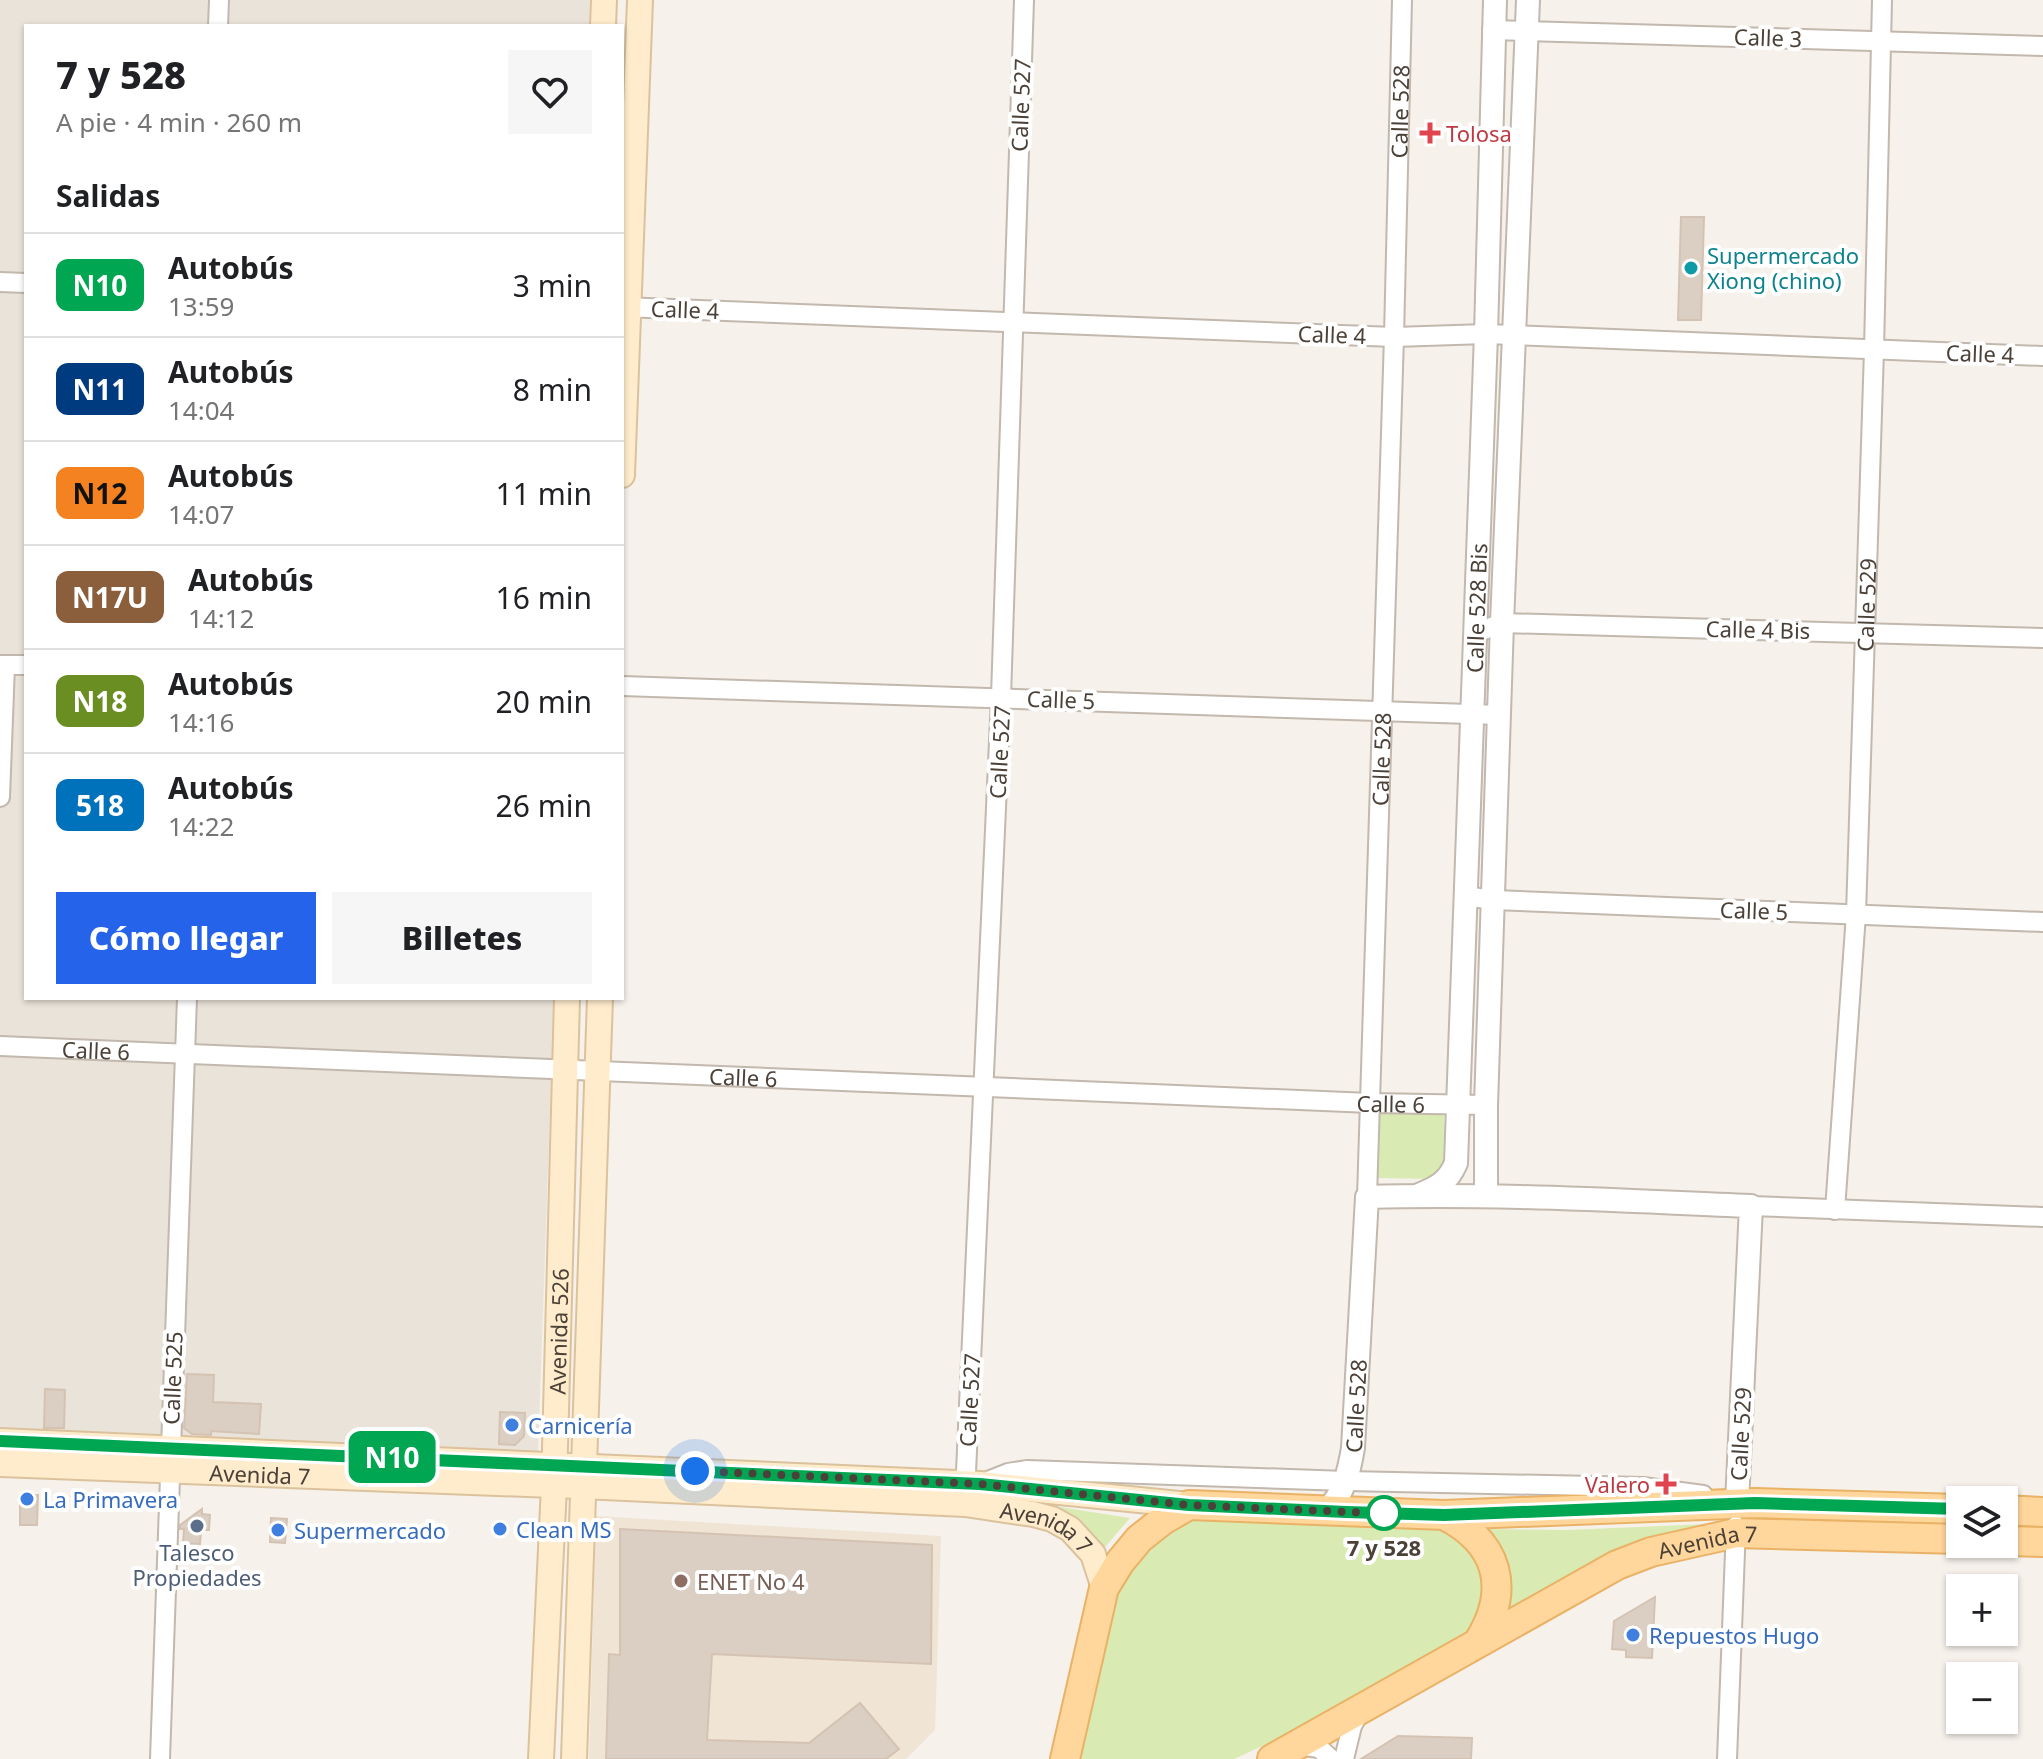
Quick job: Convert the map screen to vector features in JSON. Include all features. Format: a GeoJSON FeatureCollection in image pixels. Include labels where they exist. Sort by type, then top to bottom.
{"type":"FeatureCollection","features":[{"type":"Feature","properties":{"kind":"main road"},"geometry":{"type":"LineString","coordinates":[[603,24],[604,0]]}},
{"type":"Feature","properties":{"kind":"main road"},"geometry":{"type":"LineString","coordinates":[[624,391],[640,0]]}},
{"type":"Feature","properties":{"kind":"main road","name":"Avenida 526"},"geometry":{"type":"LineString","coordinates":[[541,1759],[554,1475],[567,1000]]}},
{"type":"Feature","properties":{"kind":"main road","name":"Avenida 526"},"geometry":{"type":"LineString","coordinates":[[574,1759],[600,1000]]}},
{"type":"Feature","properties":{"kind":"main road","name":"Avenida 7"},"geometry":{"type":"LineString","coordinates":[[0,1441],[169,1459],[970,1491],[1326,1511],[1444,1515],[1737,1503],[1946,1509]]}},
{"type":"Feature","properties":{"kind":"main road","name":"Avenida 7"},"geometry":{"type":"LineString","coordinates":[[0,1464],[169,1459]]}},
{"type":"Feature","properties":{"kind":"main road","name":"Avenida 7"},"geometry":{"type":"LineString","coordinates":[[970,1491],[1052,1519],[1070,1529],[1093,1554],[1104,1588]]}},
{"type":"Feature","properties":{"kind":"main road"},"geometry":{"type":"LineString","coordinates":[[1065,1759],[1104,1588],[1139,1539],[1189,1505]]}},
{"type":"Feature","properties":{"kind":"main road"},"geometry":{"type":"LineString","coordinates":[[2018,1511],[2043,1512]]}},
{"type":"Feature","properties":{"kind":"main road"},"geometry":{"type":"LineString","coordinates":[[1444,1515],[1464,1525],[1480,1540],[1491,1559],[1497,1580],[1497,1602],[1491,1623],[1479,1641]]}},
{"type":"Feature","properties":{"kind":"main road","name":"Avenida 7"},"geometry":{"type":"LineString","coordinates":[[1272,1759],[1479,1641],[1636,1557],[1715,1535],[1736,1533],[1946,1539]]}},
{"type":"Feature","properties":{"kind":"main road"},"geometry":{"type":"LineString","coordinates":[[2018,1541],[2043,1542]]}},
{"type":"Feature","properties":{"kind":"street"},"geometry":{"type":"LineString","coordinates":[[218,24],[219,0]]}},
{"type":"Feature","properties":{"kind":"street","name":"Calle 527"},"geometry":{"type":"LineString","coordinates":[[970,1491],[1024,0]]}},
{"type":"Feature","properties":{"kind":"street","name":"Calle 528"},"geometry":{"type":"LineString","coordinates":[[1326,1511],[1346,1481],[1353,1448],[1367,1197],[1402,0]]}},
{"type":"Feature","properties":{"kind":"street","name":"Calle 528 Bis"},"geometry":{"type":"LineString","coordinates":[[1419,1195],[1442,1186],[1451,1176],[1456,1163],[1495,0]]}},
{"type":"Feature","properties":{"kind":"street","name":"Calle 528 Bis"},"geometry":{"type":"LineString","coordinates":[[1486,1195],[1486,1105],[1502,623],[1528,0]]}},
{"type":"Feature","properties":{"kind":"street","name":"Calle 529"},"geometry":{"type":"LineString","coordinates":[[1835,1210],[1856,914],[1882,0]]}},
{"type":"Feature","properties":{"kind":"street","name":"Calle 3"},"geometry":{"type":"LineString","coordinates":[[1492,30],[2043,46]]}},
{"type":"Feature","properties":{"kind":"street"},"geometry":{"type":"LineString","coordinates":[[0,282],[24,283]]}},
{"type":"Feature","properties":{"kind":"street","name":"Calle 4"},"geometry":{"type":"LineString","coordinates":[[626,307],[1394,337],[1486,334],[2043,356]]}},
{"type":"Feature","properties":{"kind":"street","name":"Calle 4 Bis"},"geometry":{"type":"LineString","coordinates":[[1476,633],[1502,623],[2043,638]]}},
{"type":"Feature","properties":{"kind":"street"},"geometry":{"type":"LineString","coordinates":[[0,797],[2,665],[24,665]]}},
{"type":"Feature","properties":{"kind":"street","name":"Calle 5"},"geometry":{"type":"LineString","coordinates":[[624,686],[1500,715]]}},
{"type":"Feature","properties":{"kind":"street","name":"Calle 5"},"geometry":{"type":"LineString","coordinates":[[1464,896],[1494,900],[2043,922]]}},
{"type":"Feature","properties":{"kind":"street","name":"Calle 525"},"geometry":{"type":"LineString","coordinates":[[160,1759],[187,1000]]}},
{"type":"Feature","properties":{"kind":"street","name":"Calle 6"},"geometry":{"type":"LineString","coordinates":[[0,1046],[1370,1103],[1486,1105]]}},
{"type":"Feature","properties":{"kind":"street"},"geometry":{"type":"LineString","coordinates":[[1367,1197],[1486,1195],[2043,1217]]}},
{"type":"Feature","properties":{"kind":"street","name":"Calle 529"},"geometry":{"type":"LineString","coordinates":[[1727,1759],[1751,1206]]}},
{"type":"Feature","properties":{"kind":"street","name":"Avenida 7"},"geometry":{"type":"LineString","coordinates":[[970,1491],[1008,1473],[1027,1470],[1643,1487],[1714,1496],[1737,1503]]}},
{"type":"Feature","properties":{"kind":"street"},"geometry":{"type":"LineString","coordinates":[[1344,1759],[1352,1726],[1360,1711]]}},
{"type":"Feature","properties":{"kind":"street"},"geometry":{"type":"LineString","coordinates":[[1299,1745],[1319,1748],[1331,1759]]}},
{"type":"Feature","properties":{"kind":"shaded area"},"geometry":{"type":"Polygon","coordinates":[[[0,0],[590,0],[589,24],[24,24],[24,1000],[554,1000],[538,1453],[0,1433],[0,0]]]}},
{"type":"Feature","properties":{"kind":"shaded area"},"geometry":{"type":"Polygon","coordinates":[[[596,1516],[941,1536],[935,1730],[906,1759],[589,1759],[596,1516]]]}},
{"type":"Feature","properties":{"kind":"green space"},"geometry":{"type":"Polygon","coordinates":[[[1379,1108],[1444,1108],[1445,1167],[1434,1179],[1378,1178],[1379,1108]]]}},
{"type":"Feature","properties":{"kind":"green space"},"geometry":{"type":"Polygon","coordinates":[[[996,1497],[1130,1518],[1100,1553],[996,1497]]]}},
{"type":"Feature","properties":{"kind":"green space"},"geometry":{"type":"Polygon","coordinates":[[[1184,1519],[1445,1527],[1479,1557],[1489,1595],[1478,1625],[1275,1740],[1234,1759],[1079,1759],[1118,1583],[1144,1545],[1184,1519]]]}},
{"type":"Feature","properties":{"kind":"green space"},"geometry":{"type":"Polygon","coordinates":[[[1708,1524],[1636,1541],[1503,1613],[1477,1529],[1567,1530],[1708,1524]]]}},
{"type":"Feature","properties":{"kind":"building","name":"Supermercado Xiong (chino)"},"geometry":{"type":"Polygon","coordinates":[[[1681,217],[1704,217],[1701,320],[1678,320],[1681,217]]]}},
{"type":"Feature","properties":{"kind":"building"},"geometry":{"type":"Polygon","coordinates":[[[187,1374],[214,1375],[213,1402],[261,1404],[259,1434],[211,1431],[211,1435],[192,1434],[184,1428],[187,1374]]]}},
{"type":"Feature","properties":{"kind":"building"},"geometry":{"type":"Polygon","coordinates":[[[45,1389],[65,1390],[64,1428],[44,1428],[45,1389]]]}},
{"type":"Feature","properties":{"kind":"building","name":"Carnicería"},"geometry":{"type":"Polygon","coordinates":[[[500,1412],[525,1413],[524,1436],[515,1445],[499,1444],[500,1412]]]}},
{"type":"Feature","properties":{"kind":"building"},"geometry":{"type":"Polygon","coordinates":[[[20,1495],[38,1495],[37,1525],[20,1525],[20,1495]]]}},
{"type":"Feature","properties":{"kind":"building","name":"Talesco Propiedades"},"geometry":{"type":"Polygon","coordinates":[[[202,1509],[202,1514],[210,1515],[209,1530],[201,1530],[200,1544],[183,1543],[184,1529],[180,1529],[180,1525],[202,1509]]]}},
{"type":"Feature","properties":{"kind":"building","name":"Supermercado"},"geometry":{"type":"Polygon","coordinates":[[[271,1518],[287,1519],[285,1543],[270,1542],[271,1518]]]}},
{"type":"Feature","properties":{"kind":"building"},"geometry":{"type":"Polygon","coordinates":[[[620,1529],[932,1545],[931,1664],[712,1654],[707,1740],[809,1743],[860,1703],[899,1749],[886,1759],[606,1759],[609,1654],[620,1655],[620,1529]]]}},
{"type":"Feature","properties":{"kind":"building","name":"Repuestos Hugo"},"geometry":{"type":"Polygon","coordinates":[[[1655,1597],[1652,1658],[1626,1657],[1626,1650],[1612,1649],[1614,1621],[1655,1597]]]}},
{"type":"Feature","properties":{"kind":"building"},"geometry":{"type":"Polygon","coordinates":[[[1398,1736],[1472,1738],[1471,1759],[1361,1759],[1398,1736]]]}},
{"type":"Feature","properties":{"kind":"bus line","name":"N10"},"geometry":{"type":"LineString","coordinates":[[0,1441],[980,1484],[1189,1505],[1346,1512],[1444,1515],[1755,1503],[1946,1509]]}},
{"type":"Feature","properties":{"kind":"place","name":"Tolosa"},"geometry":{"type":"Point","coordinates":[1430,133]}},
{"type":"Feature","properties":{"kind":"place","name":"Supermercado Xiong (chino)"},"geometry":{"type":"Point","coordinates":[1691,268]}},
{"type":"Feature","properties":{"kind":"place","name":"Carnicería"},"geometry":{"type":"Point","coordinates":[512,1425]}},
{"type":"Feature","properties":{"kind":"place","name":"Valero"},"geometry":{"type":"Point","coordinates":[1666,1484]}},
{"type":"Feature","properties":{"kind":"place","name":"La Primavera"},"geometry":{"type":"Point","coordinates":[27,1499]}},
{"type":"Feature","properties":{"kind":"place","name":"7 y 528"},"geometry":{"type":"Point","coordinates":[1384,1513]}},
{"type":"Feature","properties":{"kind":"place","name":"Talesco Propiedades"},"geometry":{"type":"Point","coordinates":[197,1526]}},
{"type":"Feature","properties":{"kind":"place","name":"Clean MS"},"geometry":{"type":"Point","coordinates":[500,1529]}},
{"type":"Feature","properties":{"kind":"place","name":"Supermercado"},"geometry":{"type":"Point","coordinates":[278,1530]}},
{"type":"Feature","properties":{"kind":"place","name":"ENET No 4"},"geometry":{"type":"Point","coordinates":[681,1581]}},
{"type":"Feature","properties":{"kind":"place","name":"Repuestos Hugo"},"geometry":{"type":"Point","coordinates":[1633,1635]}},
{"type":"Feature","properties":{"kind":"route"},"geometry":{"type":"LineString","coordinates":[[695,1471],[980,1484],[1189,1505],[1395,1514],[1384,1513]]}}]}
